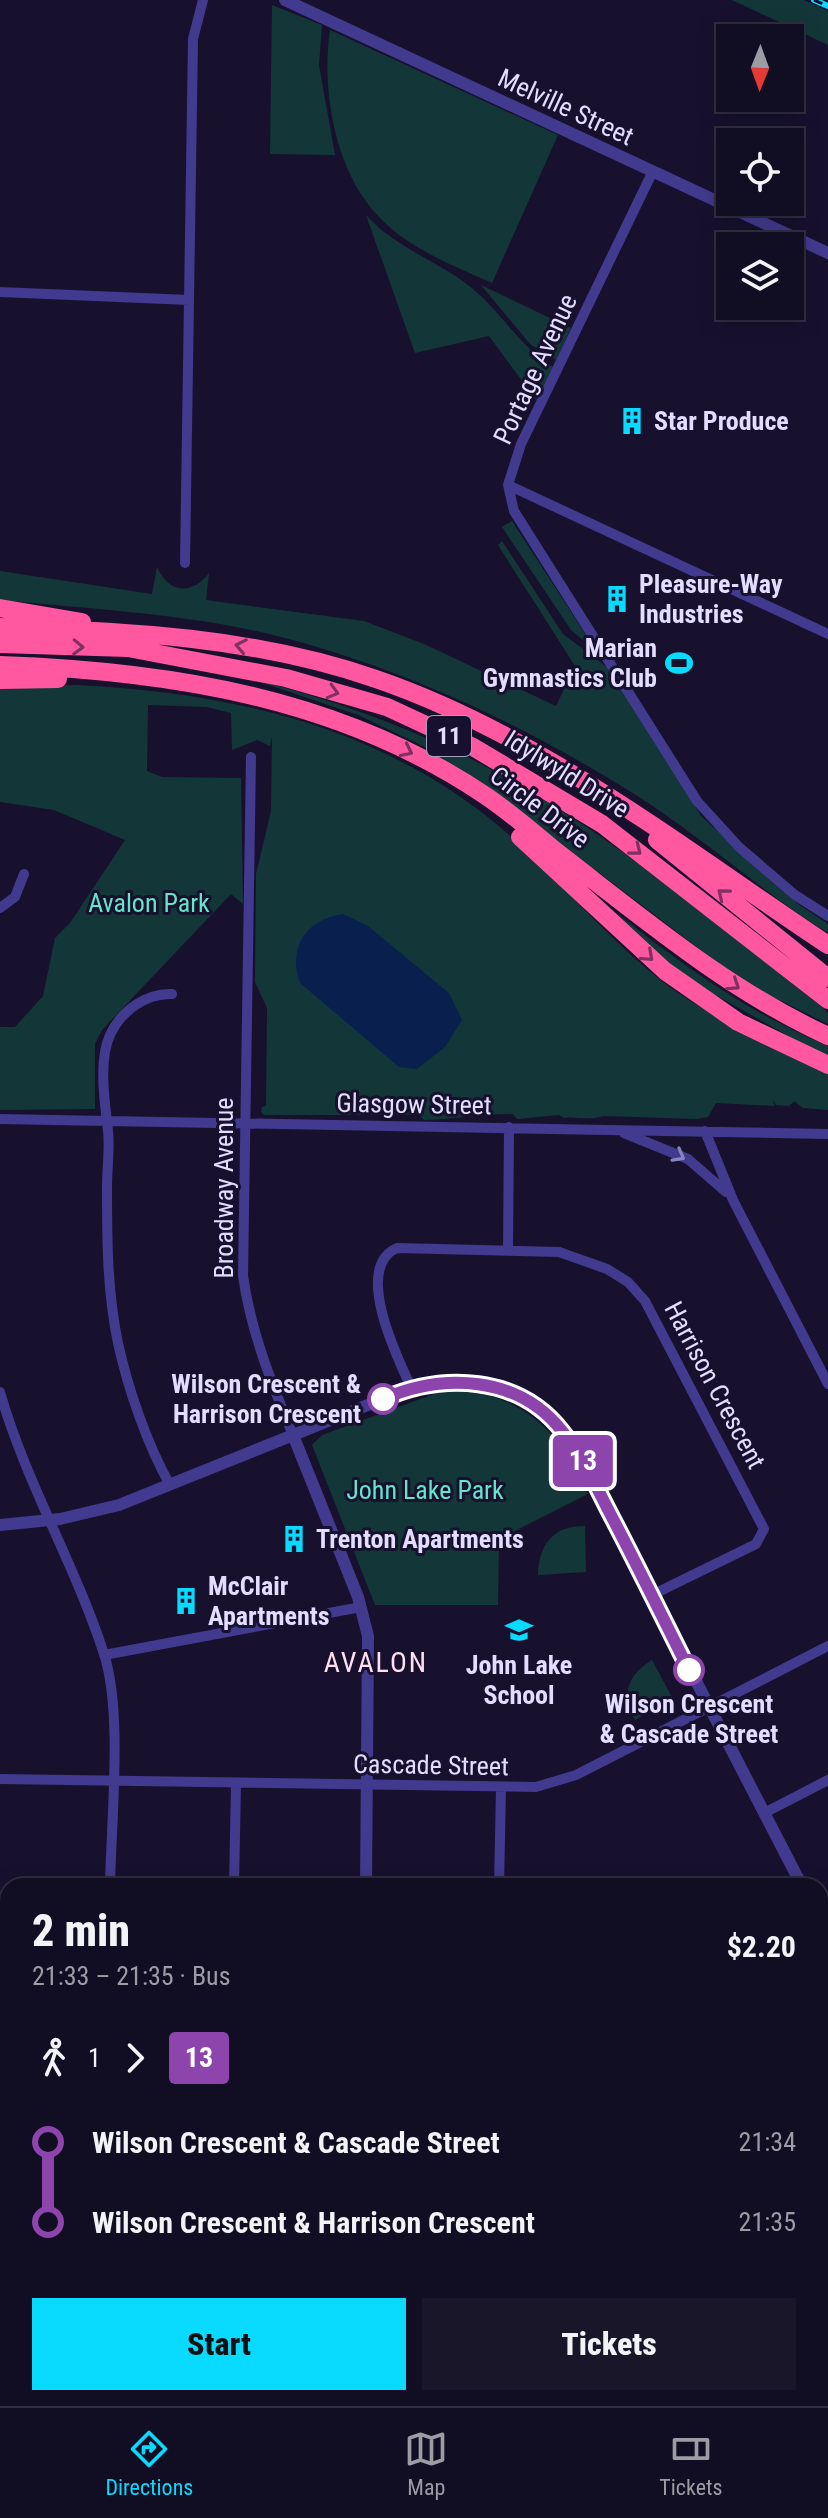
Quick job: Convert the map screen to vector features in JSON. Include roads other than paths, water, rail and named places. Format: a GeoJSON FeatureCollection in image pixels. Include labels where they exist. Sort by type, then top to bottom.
{"type":"FeatureCollection","features":[{"type":"Feature","properties":{"kind":"highway"},"geometry":{"type":"LineString","coordinates":[[0,608],[54,615],[111,630]]}},
{"type":"Feature","properties":{"kind":"highway","name":"Circle Drive"},"geometry":{"type":"LineString","coordinates":[[0,627],[111,630],[234,644],[376,679],[447,707],[530,749],[654,825],[828,945]]}},
{"type":"Feature","properties":{"kind":"highway","name":"Idylwyld Drive"},"geometry":{"type":"LineString","coordinates":[[0,644],[128,648],[286,678],[387,707],[473,747],[545,786],[602,824],[828,1000]]}},
{"type":"Feature","properties":{"kind":"highway","name":"Circle Drive"},"geometry":{"type":"LineString","coordinates":[[0,665],[184,679],[252,693],[326,717],[412,752],[485,795],[733,985],[828,1036]]}},
{"type":"Feature","properties":{"kind":"highway"},"geometry":{"type":"LineString","coordinates":[[0,680],[145,676]]}},
{"type":"Feature","properties":{"kind":"highway"},"geometry":{"type":"LineString","coordinates":[[445,773],[453,784],[524,839],[665,971],[738,1022],[828,1065]]}},
{"type":"Feature","properties":{"kind":"highway","name":"Idylwyld Drive"},"geometry":{"type":"LineString","coordinates":[[596,790],[828,978]]}},
{"type":"Feature","properties":{"kind":"street"},"geometry":{"type":"LineString","coordinates":[[185,563],[193,39],[203,0]]}},
{"type":"Feature","properties":{"kind":"street","name":"Melville Street"},"geometry":{"type":"LineString","coordinates":[[285,0],[828,253]]}},
{"type":"Feature","properties":{"kind":"street","name":"Portage Avenue"},"geometry":{"type":"LineString","coordinates":[[653,171],[521,444],[508,485],[514,511],[697,801],[739,847],[795,895],[828,916]]}},
{"type":"Feature","properties":{"kind":"street"},"geometry":{"type":"LineString","coordinates":[[0,292],[189,300]]}},
{"type":"Feature","properties":{"kind":"street"},"geometry":{"type":"LineString","coordinates":[[508,485],[828,634]]}},
{"type":"Feature","properties":{"kind":"street","name":"Broadway Avenue"},"geometry":{"type":"LineString","coordinates":[[251,757],[242,1248],[248,1313],[361,1607],[371,1655],[366,1878]]}},
{"type":"Feature","properties":{"kind":"street"},"geometry":{"type":"LineString","coordinates":[[0,908],[15,897],[24,874]]}},
{"type":"Feature","properties":{"kind":"street"},"geometry":{"type":"LineString","coordinates":[[170,1485],[129,1384],[114,1322],[108,1261],[108,1131],[105,1121],[107,1045],[111,1032],[142,999],[156,993],[172,994]]}},
{"type":"Feature","properties":{"kind":"street","name":"Glasgow Street"},"geometry":{"type":"LineString","coordinates":[[0,1119],[828,1134]]}},
{"type":"Feature","properties":{"kind":"street"},"geometry":{"type":"LineString","coordinates":[[508,1250],[509,1127]]}},
{"type":"Feature","properties":{"kind":"street"},"geometry":{"type":"LineString","coordinates":[[615,1130],[688,1159],[733,1200]]}},
{"type":"Feature","properties":{"kind":"street"},"geometry":{"type":"LineString","coordinates":[[705,1131],[733,1200],[828,1384]]}},
{"type":"Feature","properties":{"kind":"street","name":"Harrison Crescent"},"geometry":{"type":"LineString","coordinates":[[411,1387],[380,1313],[380,1267],[384,1257],[397,1248],[508,1250],[579,1257],[628,1282],[658,1320],[764,1529],[756,1544],[652,1595]]}},
{"type":"Feature","properties":{"kind":"street"},"geometry":{"type":"LineString","coordinates":[[0,1525],[112,1508],[411,1387],[437,1382],[487,1385],[532,1404],[550,1417],[577,1451],[798,1878]]}},
{"type":"Feature","properties":{"kind":"street"},"geometry":{"type":"LineString","coordinates":[[0,1392],[48,1520],[104,1655],[113,1699],[110,1878]]}},
{"type":"Feature","properties":{"kind":"street"},"geometry":{"type":"LineString","coordinates":[[104,1655],[361,1607]]}},
{"type":"Feature","properties":{"kind":"street","name":"Cascade Street"},"geometry":{"type":"LineString","coordinates":[[0,1779],[501,1789],[555,1783],[828,1646]]}},
{"type":"Feature","properties":{"kind":"street"},"geometry":{"type":"LineString","coordinates":[[764,1813],[828,1780]]}},
{"type":"Feature","properties":{"kind":"street"},"geometry":{"type":"LineString","coordinates":[[234,1878],[236,1784]]}},
{"type":"Feature","properties":{"kind":"street"},"geometry":{"type":"LineString","coordinates":[[499,1878],[501,1789]]}},
{"type":"Feature","properties":{"kind":"water"},"geometry":{"type":"Polygon","coordinates":[[[343,914],[368,926],[449,993],[462,1020],[445,1047],[417,1069],[399,1067],[300,983],[296,958],[303,937],[319,922],[343,914]]]}},
{"type":"Feature","properties":{"kind":"railway"},"geometry":{"type":"LineString","coordinates":[[814,0],[828,6]]}},
{"type":"Feature","properties":{"kind":"place","name":"Star Produce"},"geometry":{"type":"Point","coordinates":[632,421]}},
{"type":"Feature","properties":{"kind":"place","name":"Pleasure-Way Industries"},"geometry":{"type":"Point","coordinates":[617,599]}},
{"type":"Feature","properties":{"kind":"place","name":"Marian Gymnastics Club"},"geometry":{"type":"Point","coordinates":[679,663]}},
{"type":"Feature","properties":{"kind":"place","name":"Wilson Crescent & Harrison Crescent"},"geometry":{"type":"Point","coordinates":[383,1399]}},
{"type":"Feature","properties":{"kind":"place","name":"Trenton Apartments"},"geometry":{"type":"Point","coordinates":[294,1539]}},
{"type":"Feature","properties":{"kind":"place","name":"McClair Apartments"},"geometry":{"type":"Point","coordinates":[186,1601]}},
{"type":"Feature","properties":{"kind":"place","name":"John Lake School"},"geometry":{"type":"Point","coordinates":[519,1630]}},
{"type":"Feature","properties":{"kind":"place","name":"Wilson Crescent & Cascade Street"},"geometry":{"type":"Point","coordinates":[689,1670]}},
{"type":"Feature","properties":{"kind":"district","name":"AVALON"},"geometry":{"type":"Point","coordinates":[376,1662]}},
{"type":"Feature","properties":{"kind":"park label","name":"Avalon Park"},"geometry":{"type":"Point","coordinates":[149,903]}},
{"type":"Feature","properties":{"kind":"park label","name":"John Lake Park"},"geometry":{"type":"Point","coordinates":[425,1490]}}]}
